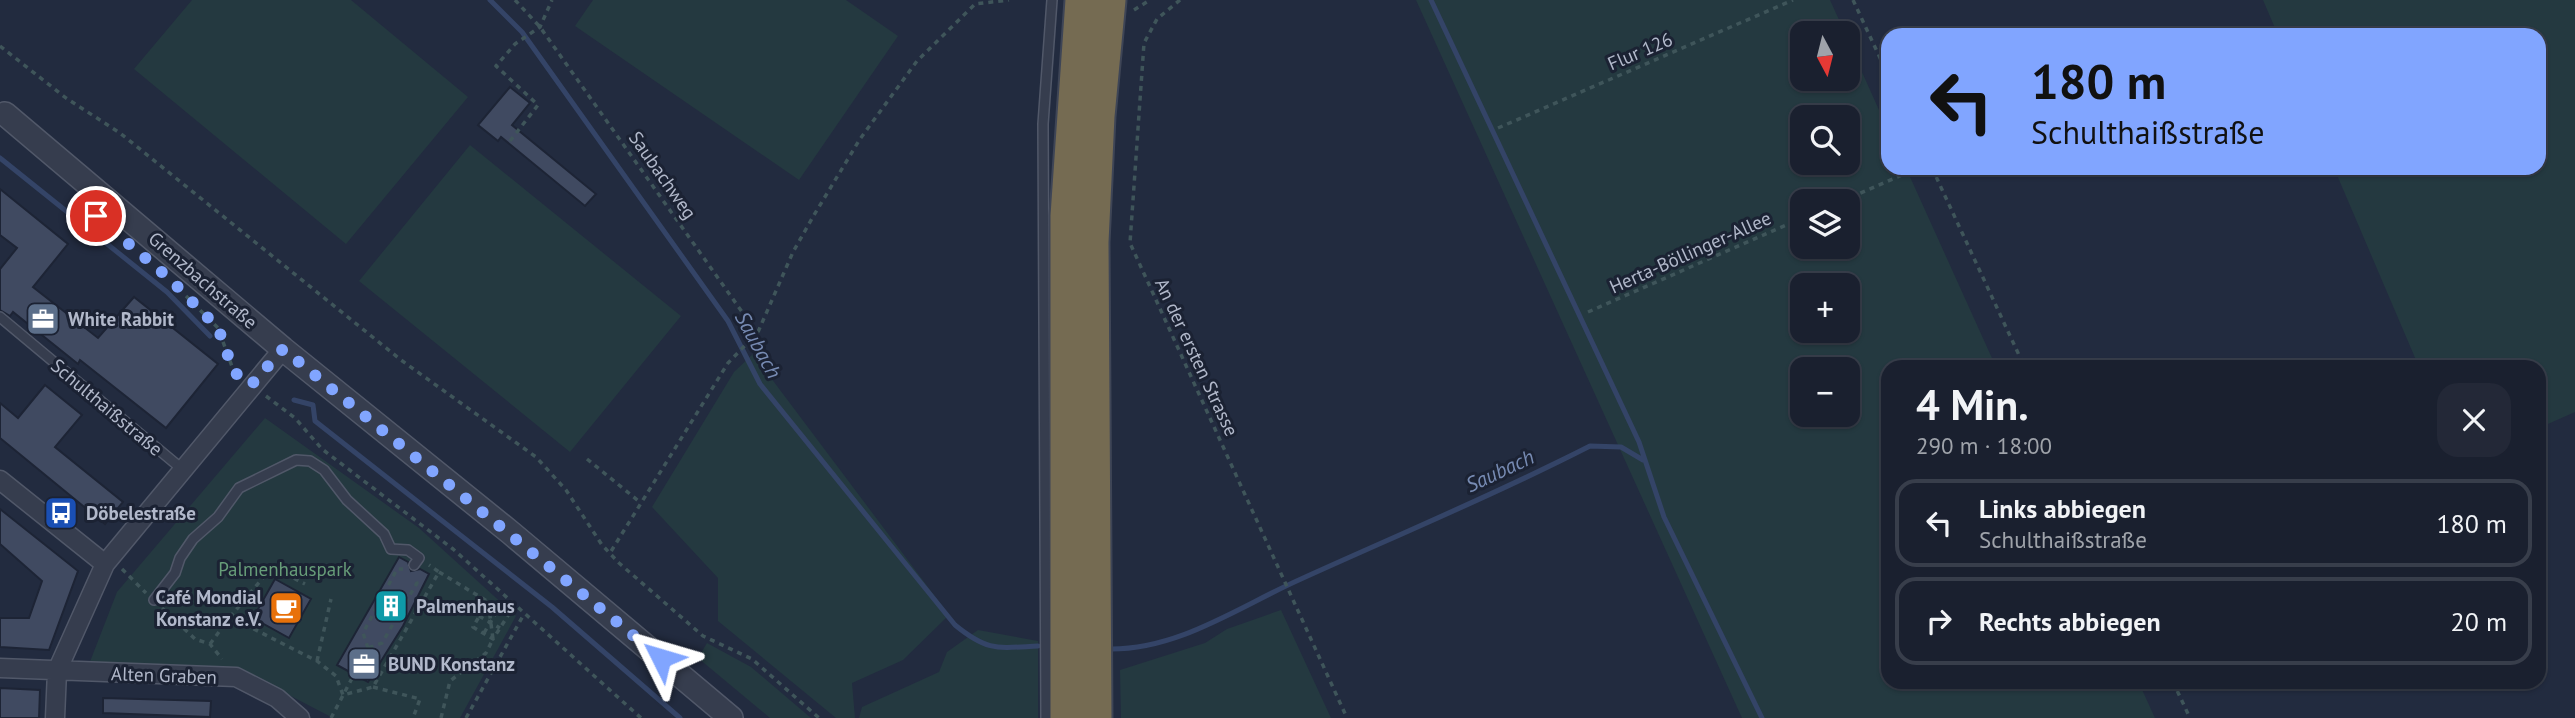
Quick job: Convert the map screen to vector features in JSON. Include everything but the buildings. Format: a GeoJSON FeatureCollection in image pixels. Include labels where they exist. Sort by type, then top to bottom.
{"type":"FeatureCollection","features":[{"type":"Feature","properties":{"kind":"highway"},"geometry":{"type":"LineString","coordinates":[[1067,718],[1068,216],[1109,6]]}},
{"type":"Feature","properties":{"kind":"highway"},"geometry":{"type":"LineString","coordinates":[[1095,718],[1092,242],[1098,116],[1109,6]]}},
{"type":"Feature","properties":{"kind":"street","name":"Grenzbachstraße"},"geometry":{"type":"LineString","coordinates":[[5,114],[283,349],[492,517],[731,716]]}},
{"type":"Feature","properties":{"kind":"street","name":"Schulthaißstraße"},"geometry":{"type":"LineString","coordinates":[[55,718],[57,671],[108,561],[283,349]]}},
{"type":"Feature","properties":{"kind":"street"},"geometry":{"type":"LineString","coordinates":[[0,480],[108,561]]}},
{"type":"Feature","properties":{"kind":"street","name":"Alten Graben"},"geometry":{"type":"LineString","coordinates":[[0,668],[236,677],[277,698],[300,718]]}},
{"type":"Feature","properties":{"kind":"lane"},"geometry":{"type":"LineString","coordinates":[[1046,718],[1043,124],[1052,0]]}},
{"type":"Feature","properties":{"kind":"lane","name":"Schulthaißstraße"},"geometry":{"type":"LineString","coordinates":[[0,317],[182,469]]}},
{"type":"Feature","properties":{"kind":"lane"},"geometry":{"type":"LineString","coordinates":[[154,600],[175,573],[180,558],[193,540],[218,517],[239,488],[296,460],[310,461],[324,470],[346,500],[384,534],[391,549],[408,550],[417,561]]}},
{"type":"Feature","properties":{"kind":"path","name":"Saubachweg"},"geometry":{"type":"LineString","coordinates":[[515,0],[540,27],[757,333]]}},
{"type":"Feature","properties":{"kind":"path"},"geometry":{"type":"LineString","coordinates":[[510,141],[538,105],[496,66],[515,44],[540,27],[552,0]]}},
{"type":"Feature","properties":{"kind":"path"},"geometry":{"type":"LineString","coordinates":[[610,553],[728,363],[753,340],[770,311],[793,252],[860,139],[917,61],[975,4],[1009,0]]}},
{"type":"Feature","properties":{"kind":"path"},"geometry":{"type":"LineString","coordinates":[[1109,6],[1150,0]]}},
{"type":"Feature","properties":{"kind":"path","name":"An der ersten Strasse"},"geometry":{"type":"LineString","coordinates":[[1180,0],[1157,19],[1144,43],[1130,243],[1347,718]]}},
{"type":"Feature","properties":{"kind":"path","name":"Flur 126"},"geometry":{"type":"LineString","coordinates":[[1498,128],[1793,0]]}},
{"type":"Feature","properties":{"kind":"path"},"geometry":{"type":"LineString","coordinates":[[1853,0],[1881,60]]}},
{"type":"Feature","properties":{"kind":"path"},"geometry":{"type":"LineString","coordinates":[[0,46],[66,98],[120,133],[401,360],[536,457],[566,490],[610,553],[703,636],[752,659],[819,718]]}},
{"type":"Feature","properties":{"kind":"path"},"geometry":{"type":"LineString","coordinates":[[1860,193],[1902,175]]}},
{"type":"Feature","properties":{"kind":"path"},"geometry":{"type":"LineString","coordinates":[[1935,175],[2021,360]]}},
{"type":"Feature","properties":{"kind":"path","name":"Herta-Böllinger-Allee"},"geometry":{"type":"LineString","coordinates":[[1588,312],[1790,223]]}},
{"type":"Feature","properties":{"kind":"path"},"geometry":{"type":"LineString","coordinates":[[179,289],[218,328],[234,372],[295,418],[322,449],[453,549],[641,718]]}},
{"type":"Feature","properties":{"kind":"path"},"geometry":{"type":"LineString","coordinates":[[587,459],[641,503]]}},
{"type":"Feature","properties":{"kind":"path"},"geometry":{"type":"LineString","coordinates":[[108,561],[195,639],[210,644],[236,677]]}},
{"type":"Feature","properties":{"kind":"path"},"geometry":{"type":"LineString","coordinates":[[417,561],[509,614],[486,653],[450,681],[441,718]]}},
{"type":"Feature","properties":{"kind":"path"},"geometry":{"type":"LineString","coordinates":[[210,644],[272,567],[305,584]]}},
{"type":"Feature","properties":{"kind":"path"},"geometry":{"type":"LineString","coordinates":[[331,718],[368,648],[382,643],[417,583],[412,569],[397,569],[363,633],[368,648]]}},
{"type":"Feature","properties":{"kind":"path"},"geometry":{"type":"LineString","coordinates":[[373,687],[439,572]]}},
{"type":"Feature","properties":{"kind":"path"},"geometry":{"type":"LineString","coordinates":[[317,661],[331,599]]}},
{"type":"Feature","properties":{"kind":"path"},"geometry":{"type":"LineString","coordinates":[[488,601],[473,627],[494,639]]}},
{"type":"Feature","properties":{"kind":"path"},"geometry":{"type":"LineString","coordinates":[[488,601],[494,639]]}},
{"type":"Feature","properties":{"kind":"path"},"geometry":{"type":"LineString","coordinates":[[484,634],[499,608]]}},
{"type":"Feature","properties":{"kind":"path"},"geometry":{"type":"LineString","coordinates":[[466,718],[524,614]]}},
{"type":"Feature","properties":{"kind":"path"},"geometry":{"type":"LineString","coordinates":[[479,616],[500,628]]}},
{"type":"Feature","properties":{"kind":"path"},"geometry":{"type":"LineString","coordinates":[[230,617],[317,661],[336,676],[343,695]]}},
{"type":"Feature","properties":{"kind":"path"},"geometry":{"type":"LineString","coordinates":[[343,695],[373,687],[420,699],[414,718]]}},
{"type":"Feature","properties":{"kind":"path"},"geometry":{"type":"LineString","coordinates":[[2176,689],[2190,718]]}},
{"type":"Feature","properties":{"kind":"green space"},"geometry":{"type":"Polygon","coordinates":[[[192,0],[351,0],[468,97],[346,244],[134,69],[192,0]]]}},
{"type":"Feature","properties":{"kind":"green space"},"geometry":{"type":"Polygon","coordinates":[[[593,0],[846,0],[898,36],[799,180],[575,26],[593,0]]]}},
{"type":"Feature","properties":{"kind":"green space"},"geometry":{"type":"Polygon","coordinates":[[[1416,0],[1830,0],[1840,21],[1790,21],[1790,91],[1860,91],[1860,68],[1881,114],[1881,175],[1909,175],[1993,360],[1881,360],[1881,689],[2142,689],[2155,718],[1742,718],[1416,0]]]}},
{"type":"Feature","properties":{"kind":"green space"},"geometry":{"type":"Polygon","coordinates":[[[2263,0],[2575,0],[2575,412],[2546,425],[2546,360],[2416,360],[2337,175],[2546,175],[2546,28],[2275,28],[2263,0]]]}},
{"type":"Feature","properties":{"kind":"green space"},"geometry":{"type":"Polygon","coordinates":[[[470,145],[681,316],[570,452],[359,281],[470,145]]]}},
{"type":"Feature","properties":{"kind":"green space"},"geometry":{"type":"Polygon","coordinates":[[[753,354],[949,615],[903,660],[852,683],[855,718],[836,718],[718,621],[718,578],[652,507],[734,372],[753,354]]]}},
{"type":"Feature","properties":{"kind":"green space","name":"Palmenhauspark"},"geometry":{"type":"Polygon","coordinates":[[[265,418],[419,528],[516,616],[460,718],[333,718],[245,672],[86,672],[117,592],[265,418]]]}},
{"type":"Feature","properties":{"kind":"green space"},"geometry":{"type":"Polygon","coordinates":[[[1281,610],[1331,718],[1121,718],[1120,670],[1205,643],[1227,629],[1281,610]]]}},
{"type":"Feature","properties":{"kind":"green space"},"geometry":{"type":"Polygon","coordinates":[[[978,630],[1038,641],[1038,718],[859,718],[862,707],[939,672],[947,652],[978,630]]]}},
{"type":"Feature","properties":{"kind":"green space"},"geometry":{"type":"Polygon","coordinates":[[[707,643],[751,667],[811,718],[770,718],[698,658],[707,643]]]}},
{"type":"Feature","properties":{"kind":"waterway","name":"Saubach"},"geometry":{"type":"LineString","coordinates":[[490,0],[522,32],[728,321],[760,384],[955,625],[985,644],[1038,646]]}},
{"type":"Feature","properties":{"kind":"waterway"},"geometry":{"type":"LineString","coordinates":[[1431,0],[1639,442],[1664,517],[1762,718]]}},
{"type":"Feature","properties":{"kind":"waterway"},"geometry":{"type":"LineString","coordinates":[[0,158],[167,292],[210,336]]}},
{"type":"Feature","properties":{"kind":"waterway"},"geometry":{"type":"LineString","coordinates":[[294,400],[313,405],[315,421],[552,607],[680,718]]}},
{"type":"Feature","properties":{"kind":"waterway","name":"Saubach"},"geometry":{"type":"LineString","coordinates":[[1109,649],[1160,642],[1208,624],[1590,446],[1621,447],[1643,460]]}},
{"type":"Feature","properties":{"kind":"place","name":"White Rabbit"},"geometry":{"type":"Point","coordinates":[43,319]}},
{"type":"Feature","properties":{"kind":"place","name":"Döbelestraße"},"geometry":{"type":"Point","coordinates":[61,513]}},
{"type":"Feature","properties":{"kind":"place","name":"Palmenhaus"},"geometry":{"type":"Point","coordinates":[391,606]}},
{"type":"Feature","properties":{"kind":"place","name":"Café Mondial Konstanz e.V."},"geometry":{"type":"Point","coordinates":[286,608]}},
{"type":"Feature","properties":{"kind":"place","name":"BUND Konstanz"},"geometry":{"type":"Point","coordinates":[364,664]}},
{"type":"Feature","properties":{"kind":"route"},"geometry":{"type":"LineString","coordinates":[[96,216],[170,279],[218,328],[234,372],[251,385],[283,349],[661,658]]}}]}
